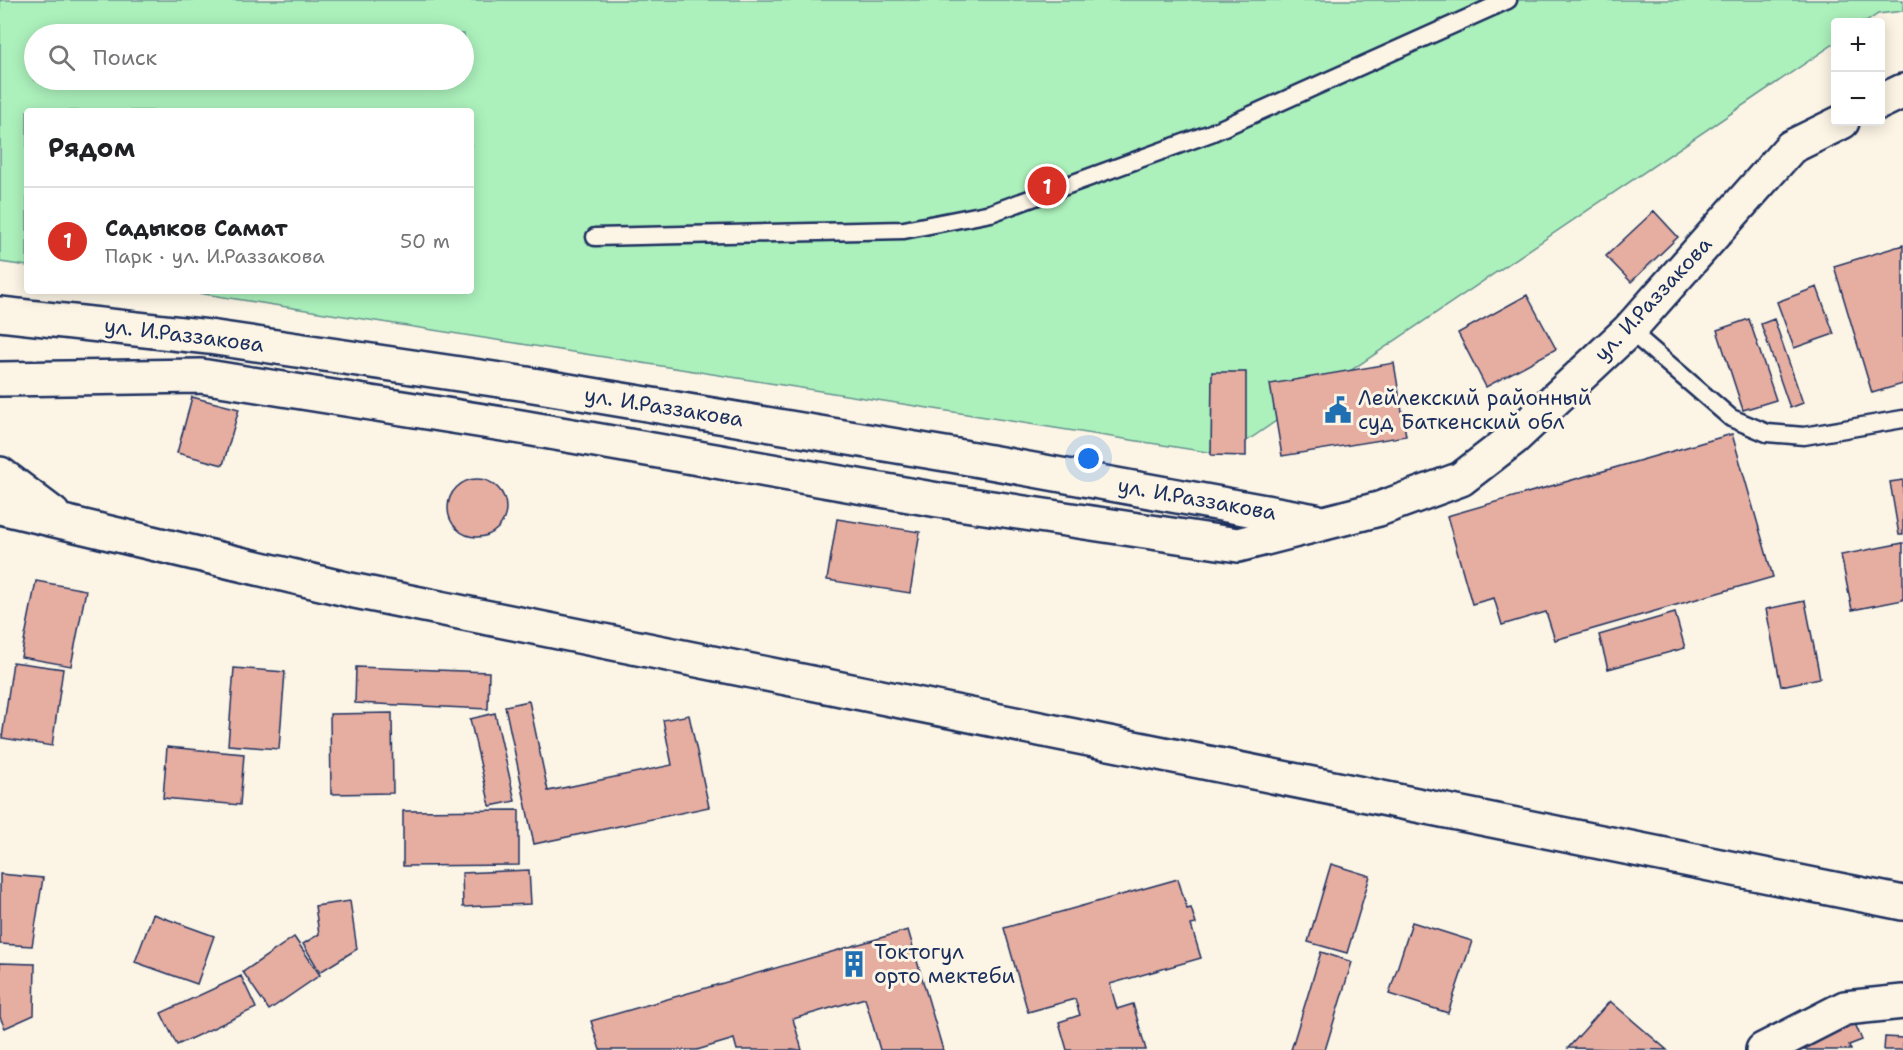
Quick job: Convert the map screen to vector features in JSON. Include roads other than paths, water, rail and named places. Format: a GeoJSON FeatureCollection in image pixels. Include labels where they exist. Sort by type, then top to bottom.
{"type":"FeatureCollection","features":[{"type":"Feature","properties":{"kind":"street"},"geometry":{"type":"LineString","coordinates":[[1885,100],[1903,91]]}},
{"type":"Feature","properties":{"kind":"street","name":"ул. И.Раззакова"},"geometry":{"type":"LineString","coordinates":[[0,379],[201,376],[521,427],[938,500],[1238,545],[1379,509],[1461,479],[1514,438],[1629,330],[1791,147],[1834,126]]}},
{"type":"Feature","properties":{"kind":"street","name":"ул. И.Раззакова"},"geometry":{"type":"LineString","coordinates":[[0,314],[209,337],[527,384],[957,456],[1325,523]]}},
{"type":"Feature","properties":{"kind":"street"},"geometry":{"type":"LineString","coordinates":[[0,474],[67,524]]}},
{"type":"Feature","properties":{"kind":"street"},"geometry":{"type":"LineString","coordinates":[[0,507],[362,592],[1903,903]]}},
{"type":"Feature","properties":{"kind":"street"},"geometry":{"type":"LineString","coordinates":[[1763,1050],[1845,1008],[1903,1002]]}},
{"type":"Feature","properties":{"kind":"lane"},"geometry":{"type":"LineString","coordinates":[[595,237],[904,230],[991,213],[1211,133],[1508,0]]}},
{"type":"Feature","properties":{"kind":"lane"},"geometry":{"type":"LineString","coordinates":[[1629,330],[1731,418],[1767,433],[1804,436],[1903,419]]}},
{"type":"Feature","properties":{"kind":"place","name":"Садыков Самат"},"geometry":{"type":"Point","coordinates":[1047,186]}},
{"type":"Feature","properties":{"kind":"place","name":"Лейлекский районный суд Баткенский обл"},"geometry":{"type":"Point","coordinates":[1338,410]}},
{"type":"Feature","properties":{"kind":"place","name":"Токтогул орто мектеби"},"geometry":{"type":"Point","coordinates":[854,964]}}]}
